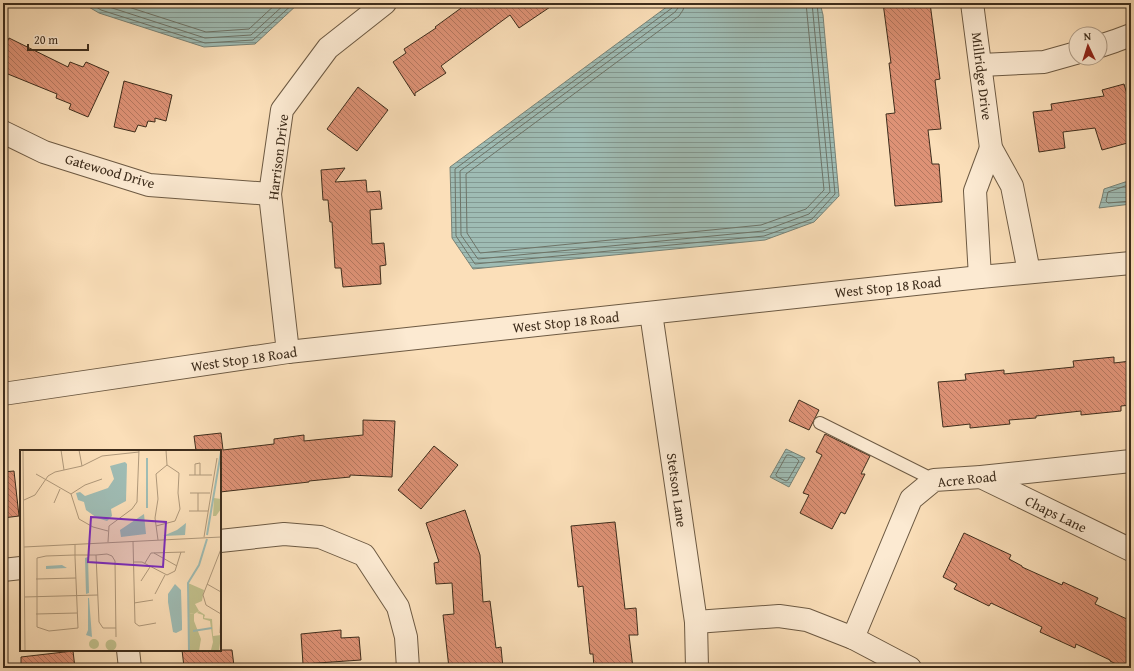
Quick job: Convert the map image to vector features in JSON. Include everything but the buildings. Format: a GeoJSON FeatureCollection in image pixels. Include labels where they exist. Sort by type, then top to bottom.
{"type":"FeatureCollection","features":[{"type":"Feature","properties":{"kind":"street","name":"Harrison Drive"},"geometry":{"type":"LineString","coordinates":[[288,352],[270,194],[282,110],[328,48],[384,3]]}},
{"type":"Feature","properties":{"kind":"street","name":"Millridge Drive"},"geometry":{"type":"LineString","coordinates":[[972,3],[991,148],[1012,186],[1028,272]]}},
{"type":"Feature","properties":{"kind":"street"},"geometry":{"type":"LineString","coordinates":[[1108,43],[1131,35]]}},
{"type":"Feature","properties":{"kind":"street"},"geometry":{"type":"LineString","coordinates":[[981,65],[1044,62],[1068,55]]}},
{"type":"Feature","properties":{"kind":"street","name":"Gatewood Drive"},"geometry":{"type":"LineString","coordinates":[[3,132],[44,152],[149,185],[270,194]]}},
{"type":"Feature","properties":{"kind":"street","name":"Millridge Drive"},"geometry":{"type":"LineString","coordinates":[[980,277],[975,191],[991,148]]}},
{"type":"Feature","properties":{"kind":"street","name":"West Stop 18 Road"},"geometry":{"type":"LineString","coordinates":[[3,394],[288,352],[980,277],[1131,263]]}},
{"type":"Feature","properties":{"kind":"street","name":"Stetson Lane"},"geometry":{"type":"LineString","coordinates":[[651,313],[696,622],[697,668]]}},
{"type":"Feature","properties":{"kind":"street","name":"Acre Road"},"geometry":{"type":"LineString","coordinates":[[853,638],[911,499],[934,480],[981,477],[1131,461]]}},
{"type":"Feature","properties":{"kind":"street","name":"Chaps Lane"},"geometry":{"type":"LineString","coordinates":[[981,477],[1131,550]]}},
{"type":"Feature","properties":{"kind":"street"},"geometry":{"type":"LineString","coordinates":[[221,541],[284,534],[320,537],[364,555],[398,607],[406,637],[408,668]]}},
{"type":"Feature","properties":{"kind":"street"},"geometry":{"type":"LineString","coordinates":[[3,570],[20,568]]}},
{"type":"Feature","properties":{"kind":"street"},"geometry":{"type":"LineString","coordinates":[[696,622],[779,616],[807,620],[853,638],[910,668]]}},
{"type":"Feature","properties":{"kind":"street"},"geometry":{"type":"LineString","coordinates":[[128,651],[130,668]]}},
{"type":"Feature","properties":{"kind":"lane"},"geometry":{"type":"LineString","coordinates":[[820,423],[934,480]]}},
{"type":"Feature","properties":{"kind":"water"},"geometry":{"type":"Polygon","coordinates":[[[82,3],[299,3],[255,44],[204,47],[99,13],[82,3]]]}},
{"type":"Feature","properties":{"kind":"water"},"geometry":{"type":"Polygon","coordinates":[[[672,3],[820,3],[823,15],[839,196],[814,222],[765,240],[473,269],[452,238],[450,167],[672,3]]]}},
{"type":"Feature","properties":{"kind":"water"},"geometry":{"type":"Polygon","coordinates":[[[1131,180],[1131,204],[1099,208],[1104,189],[1131,180]]]}},
{"type":"Feature","properties":{"kind":"water"},"geometry":{"type":"Polygon","coordinates":[[[786,449],[805,458],[789,487],[770,477],[786,449]]]}}]}
